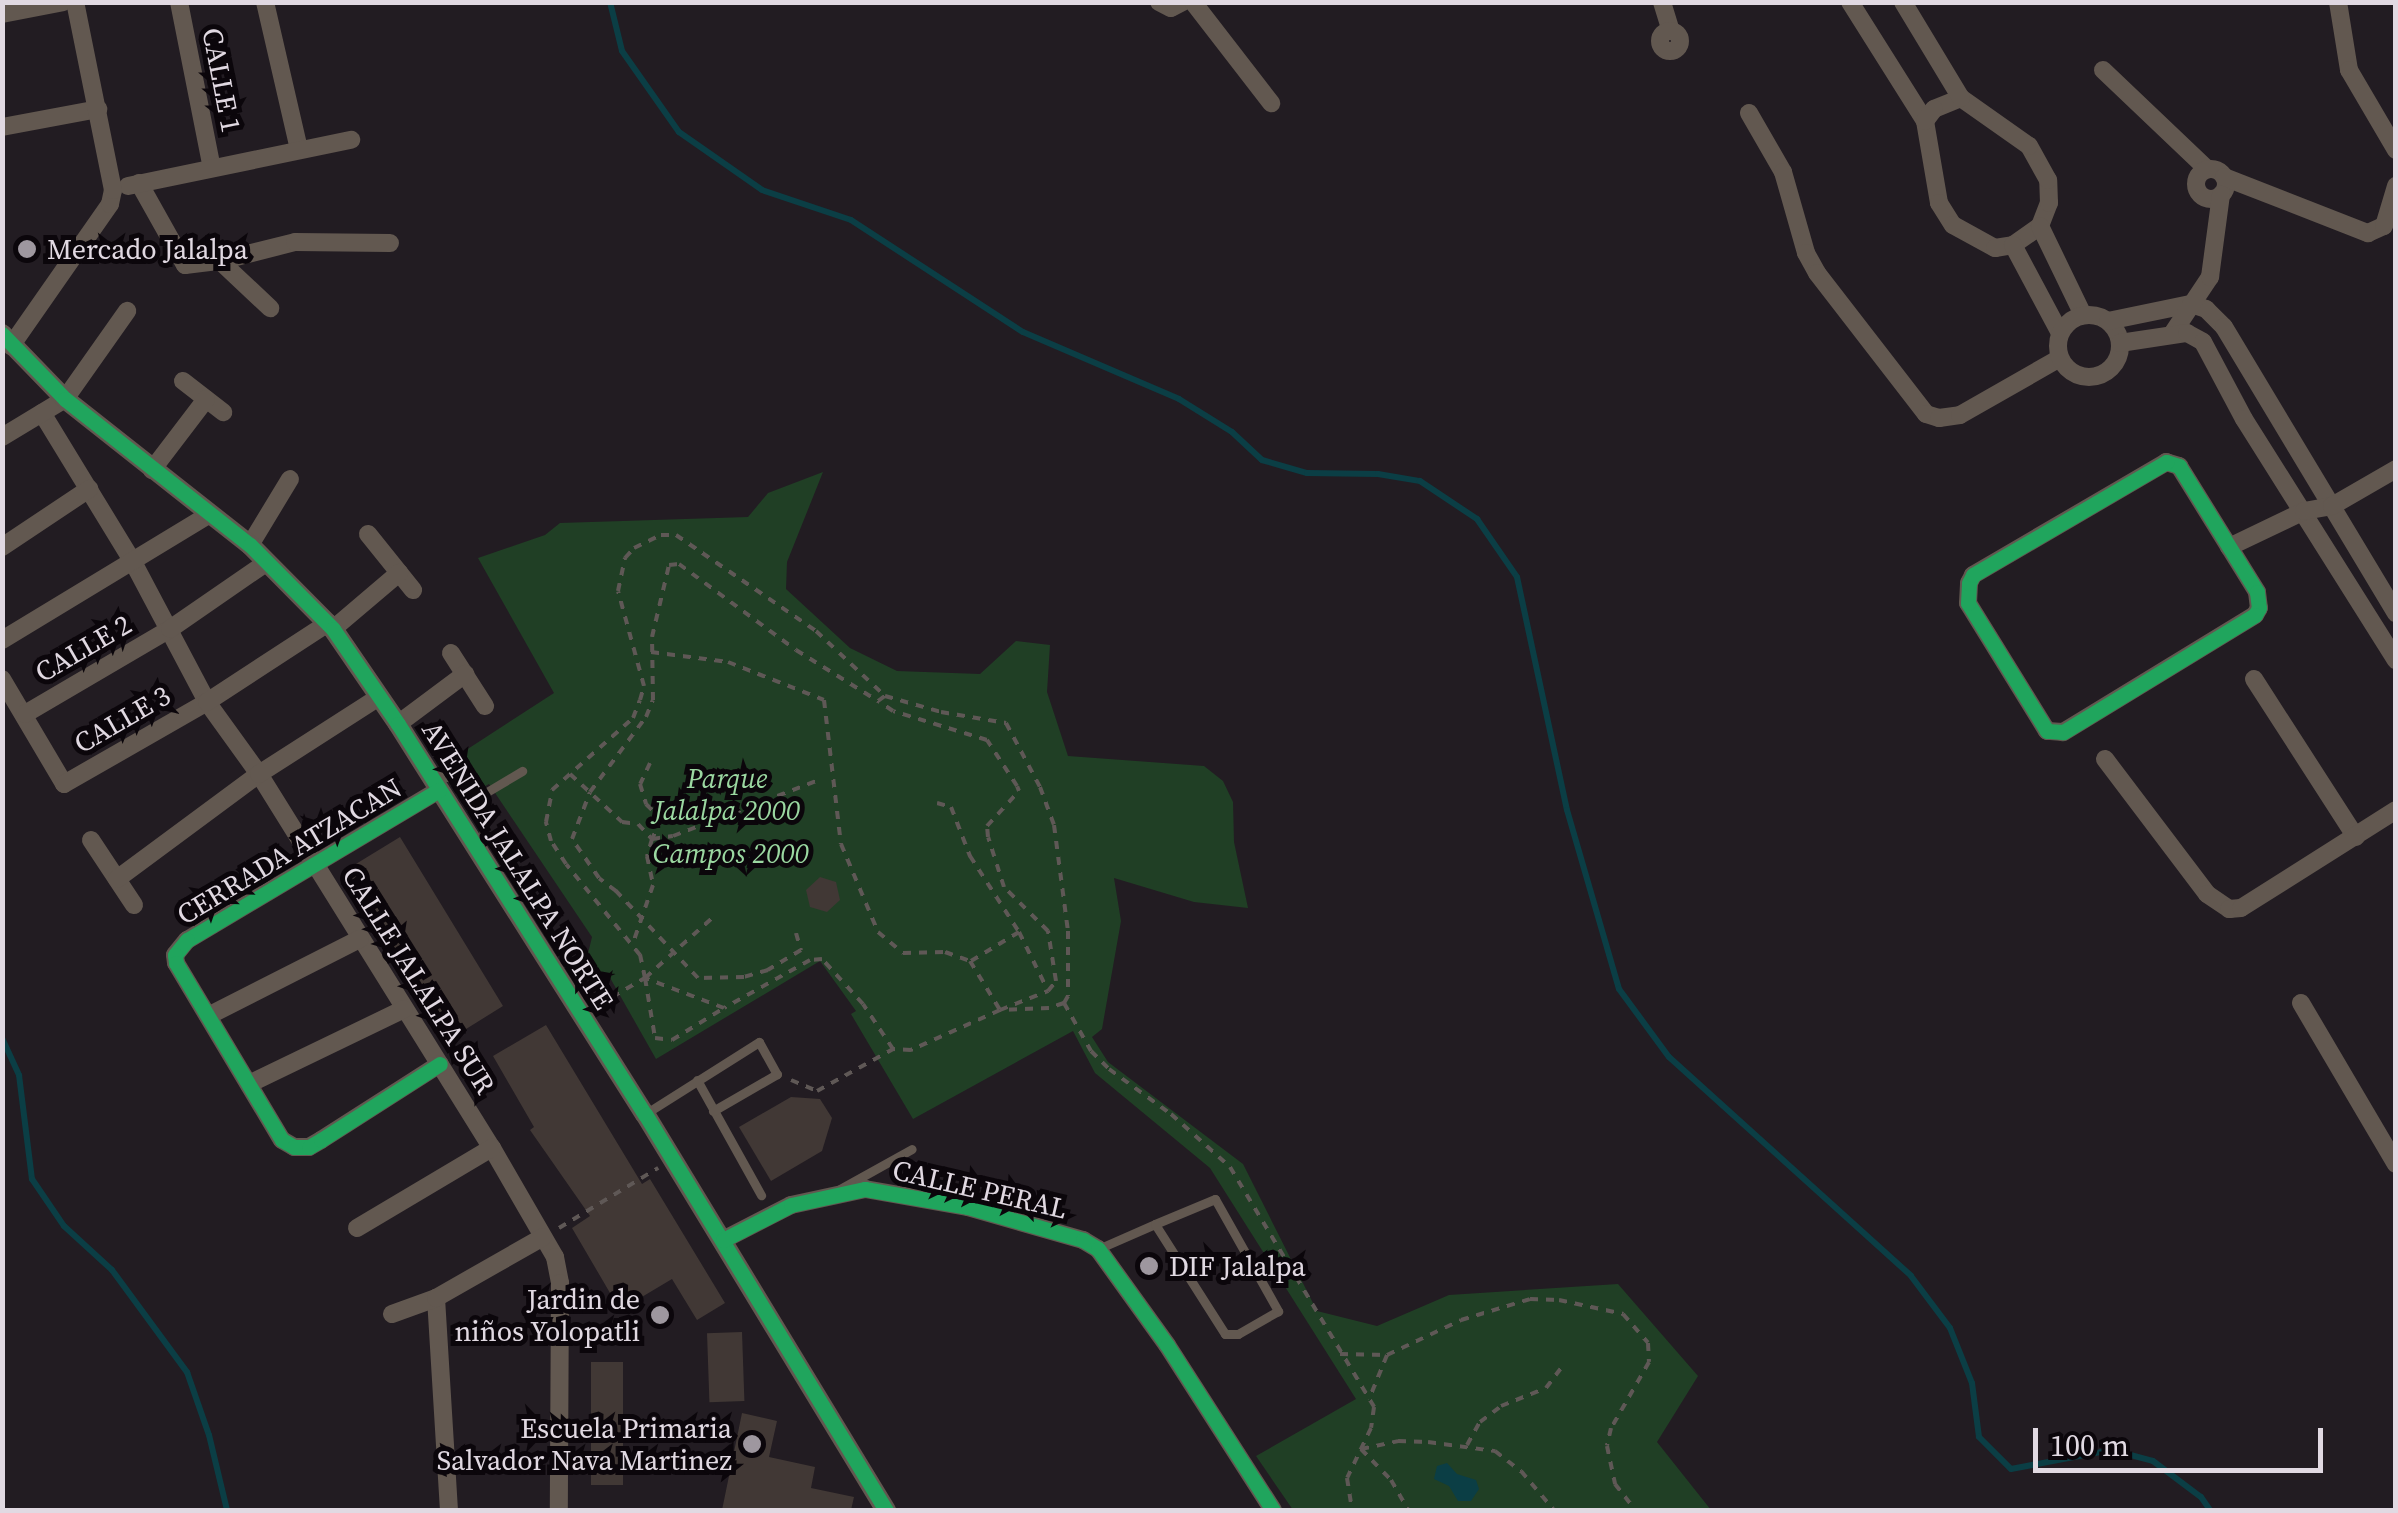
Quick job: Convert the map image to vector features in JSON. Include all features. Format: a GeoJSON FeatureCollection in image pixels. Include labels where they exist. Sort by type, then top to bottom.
{"type":"FeatureCollection","features":[{"type":"Feature","properties":{"kind":"street"},"geometry":{"type":"LineString","coordinates":[[2,14],[63,2]]}},
{"type":"Feature","properties":{"kind":"street"},"geometry":{"type":"LineString","coordinates":[[7,340],[110,204],[114,190],[76,2]]}},
{"type":"Feature","properties":{"kind":"street","name":"CALLE 1"},"geometry":{"type":"LineString","coordinates":[[179,2],[212,168]]}},
{"type":"Feature","properties":{"kind":"street"},"geometry":{"type":"LineString","coordinates":[[265,2],[299,148]]}},
{"type":"Feature","properties":{"kind":"street"},"geometry":{"type":"LineString","coordinates":[[1159,2],[1171,8],[1183,2]]}},
{"type":"Feature","properties":{"kind":"street"},"geometry":{"type":"LineString","coordinates":[[1193,2],[1271,103]]}},
{"type":"Feature","properties":{"kind":"street"},"geometry":{"type":"LineString","coordinates":[[1662,2],[1671,31]]}},
{"type":"Feature","properties":{"kind":"street"},"geometry":{"type":"LineString","coordinates":[[1850,2],[1925,120],[1938,203],[1953,225],[1995,248],[2013,245],[2040,226],[2049,202],[2048,180],[2040,161],[2030,146],[1961,98],[1903,2]]}},
{"type":"Feature","properties":{"kind":"street"},"geometry":{"type":"LineString","coordinates":[[2338,2],[2349,70],[2396,150]]}},
{"type":"Feature","properties":{"kind":"street"},"geometry":{"type":"LineString","coordinates":[[2103,70],[2217,181],[2368,233],[2384,226],[2396,186]]}},
{"type":"Feature","properties":{"kind":"street"},"geometry":{"type":"LineString","coordinates":[[1925,120],[1934,109],[1961,98]]}},
{"type":"Feature","properties":{"kind":"street"},"geometry":{"type":"LineString","coordinates":[[2,127],[98,108]]}},
{"type":"Feature","properties":{"kind":"street"},"geometry":{"type":"LineString","coordinates":[[1748,113],[1783,172],[1806,253],[1817,274],[1926,414],[1939,418],[1960,415],[2060,358]]}},
{"type":"Feature","properties":{"kind":"street"},"geometry":{"type":"LineString","coordinates":[[114,190],[351,140]]}},
{"type":"Feature","properties":{"kind":"street"},"geometry":{"type":"LineString","coordinates":[[2172,334],[2210,277],[2217,181]]}},
{"type":"Feature","properties":{"kind":"street"},"geometry":{"type":"LineString","coordinates":[[139,183],[185,265],[220,261],[296,242],[390,243]]}},
{"type":"Feature","properties":{"kind":"street"},"geometry":{"type":"LineString","coordinates":[[2040,226],[2084,314]]}},
{"type":"Feature","properties":{"kind":"street"},"geometry":{"type":"LineString","coordinates":[[2013,245],[2060,334],[2060,358],[2078,376],[2090,378],[2112,366],[2120,343],[2108,321]]}},
{"type":"Feature","properties":{"kind":"street"},"geometry":{"type":"LineString","coordinates":[[220,261],[270,308]]}},
{"type":"Feature","properties":{"kind":"street"},"geometry":{"type":"LineString","coordinates":[[2060,334],[2069,321],[2084,314],[2108,321],[2191,304],[2206,310],[2224,327],[2396,613]]}},
{"type":"Feature","properties":{"kind":"street"},"geometry":{"type":"LineString","coordinates":[[2,436],[65,399],[127,311]]}},
{"type":"Feature","properties":{"kind":"street"},"geometry":{"type":"LineString","coordinates":[[2120,343],[2187,333],[2202,342],[2244,419],[2396,660]]}},
{"type":"Feature","properties":{"kind":"street","name":"AVENIDA JALALPA NORTE"},"geometry":{"type":"LineString","coordinates":[[7,340],[65,399],[250,545],[330,626],[398,724],[645,1114],[886,1510]]}},
{"type":"Feature","properties":{"kind":"street"},"geometry":{"type":"LineString","coordinates":[[183,380],[223,412]]}},
{"type":"Feature","properties":{"kind":"street"},"geometry":{"type":"LineString","coordinates":[[152,470],[206,399]]}},
{"type":"Feature","properties":{"kind":"street","name":"CALLE JALALPA SUR"},"geometry":{"type":"LineString","coordinates":[[42,413],[133,562],[207,702],[258,774],[549,1234],[560,1283],[558,1510]]}},
{"type":"Feature","properties":{"kind":"street"},"geometry":{"type":"LineString","coordinates":[[2166,462],[2179,466],[2229,548],[2257,592],[2259,608],[2255,616],[2063,732],[2046,732],[2040,726],[1968,602],[1973,576],[2166,462]]}},
{"type":"Feature","properties":{"kind":"street"},"geometry":{"type":"LineString","coordinates":[[2229,548],[2304,511],[2332,506],[2396,469]]}},
{"type":"Feature","properties":{"kind":"street"},"geometry":{"type":"LineString","coordinates":[[250,545],[290,479]]}},
{"type":"Feature","properties":{"kind":"street"},"geometry":{"type":"LineString","coordinates":[[2,547],[90,489]]}},
{"type":"Feature","properties":{"kind":"street"},"geometry":{"type":"LineString","coordinates":[[2,640],[208,515]]}},
{"type":"Feature","properties":{"kind":"street"},"geometry":{"type":"LineString","coordinates":[[368,534],[413,590]]}},
{"type":"Feature","properties":{"kind":"street","name":"CALLE 2"},"geometry":{"type":"LineString","coordinates":[[25,714],[170,628],[267,562]]}},
{"type":"Feature","properties":{"kind":"street","name":"CALLE 3"},"geometry":{"type":"LineString","coordinates":[[25,714],[64,784],[330,626],[399,573]]}},
{"type":"Feature","properties":{"kind":"street"},"geometry":{"type":"LineString","coordinates":[[451,653],[485,706]]}},
{"type":"Feature","properties":{"kind":"street"},"geometry":{"type":"LineString","coordinates":[[398,724],[465,674]]}},
{"type":"Feature","properties":{"kind":"street"},"geometry":{"type":"LineString","coordinates":[[2,678],[25,714]]}},
{"type":"Feature","properties":{"kind":"street"},"geometry":{"type":"LineString","coordinates":[[2254,679],[2356,837]]}},
{"type":"Feature","properties":{"kind":"street"},"geometry":{"type":"LineString","coordinates":[[118,879],[258,774],[379,697]]}},
{"type":"Feature","properties":{"kind":"street"},"geometry":{"type":"LineString","coordinates":[[2105,759],[2207,894],[2229,909],[2240,908],[2396,810]]}},
{"type":"Feature","properties":{"kind":"street","name":"CERRADA ATZACAN"},"geometry":{"type":"LineString","coordinates":[[208,1016],[176,963],[175,955],[187,940],[314,864],[434,782]]}},
{"type":"Feature","properties":{"kind":"street"},"geometry":{"type":"LineString","coordinates":[[91,840],[134,906]]}},
{"type":"Feature","properties":{"kind":"street"},"geometry":{"type":"LineString","coordinates":[[360,938],[208,1016],[282,1140],[294,1147],[309,1147],[440,1064]]}},
{"type":"Feature","properties":{"kind":"street"},"geometry":{"type":"LineString","coordinates":[[2301,1004],[2396,1164]]}},
{"type":"Feature","properties":{"kind":"street"},"geometry":{"type":"LineString","coordinates":[[249,1084],[404,1009]]}},
{"type":"Feature","properties":{"kind":"street"},"geometry":{"type":"LineString","coordinates":[[357,1228],[492,1148]]}},
{"type":"Feature","properties":{"kind":"street","name":"CALLE PERAL"},"geometry":{"type":"LineString","coordinates":[[722,1240],[792,1205],[834,1192],[865,1189],[968,1207],[1066,1232],[1098,1249]]}},
{"type":"Feature","properties":{"kind":"street"},"geometry":{"type":"LineString","coordinates":[[392,1314],[436,1298],[549,1234]]}},
{"type":"Feature","properties":{"kind":"street"},"geometry":{"type":"LineString","coordinates":[[1098,1249],[1167,1345],[1273,1510]]}},
{"type":"Feature","properties":{"kind":"street"},"geometry":{"type":"LineString","coordinates":[[436,1298],[449,1510]]}},
{"type":"Feature","properties":{"kind":"lane"},"geometry":{"type":"LineString","coordinates":[[475,799],[522,771]]}},
{"type":"Feature","properties":{"kind":"lane"},"geometry":{"type":"LineString","coordinates":[[434,782],[462,779],[485,814],[482,857]]}},
{"type":"Feature","properties":{"kind":"lane"},"geometry":{"type":"LineString","coordinates":[[645,1114],[758,1042],[777,1074],[713,1112]]}},
{"type":"Feature","properties":{"kind":"lane"},"geometry":{"type":"LineString","coordinates":[[697,1080],[760,1195]]}},
{"type":"Feature","properties":{"kind":"lane"},"geometry":{"type":"LineString","coordinates":[[834,1192],[912,1149]]}},
{"type":"Feature","properties":{"kind":"lane"},"geometry":{"type":"LineString","coordinates":[[1098,1249],[1155,1224],[1216,1199],[1278,1311],[1238,1334],[1225,1334],[1155,1224]]}},
{"type":"Feature","properties":{"kind":"path"},"geometry":{"type":"LineString","coordinates":[[892,1049],[863,1004],[822,959],[810,960],[672,1040],[654,1038],[645,978],[633,943],[551,841],[546,822],[552,790],[632,718],[644,686],[618,590],[618,574],[634,548],[661,535],[688,540],[816,631],[885,696],[941,712],[999,718],[1013,733],[1040,787],[1059,854],[1068,931],[1068,996],[1064,1004],[1049,1008],[1000,1010]]}},
{"type":"Feature","properties":{"kind":"path"},"geometry":{"type":"LineString","coordinates":[[777,1074],[817,1091],[892,1049],[911,1050],[1048,992],[1056,981],[1048,930],[1004,888],[987,826],[1019,792],[980,736],[893,711],[796,650],[674,562],[652,652],[653,700],[646,717],[590,792],[572,839],[574,846],[598,878],[698,978],[744,977],[768,970],[801,950],[796,932]]}},
{"type":"Feature","properties":{"kind":"path"},"geometry":{"type":"LineString","coordinates":[[652,652],[728,662],[824,700],[841,844],[878,932],[903,953],[946,952],[970,961],[1000,1010]]}},
{"type":"Feature","properties":{"kind":"path"},"geometry":{"type":"LineString","coordinates":[[878,701],[885,696]]}},
{"type":"Feature","properties":{"kind":"path"},"geometry":{"type":"LineString","coordinates":[[633,943],[653,886],[648,856],[661,819],[646,804],[640,784],[650,763]]}},
{"type":"Feature","properties":{"kind":"path"},"geometry":{"type":"LineString","coordinates":[[570,774],[622,822],[643,828],[652,840]]}},
{"type":"Feature","properties":{"kind":"path"},"geometry":{"type":"LineString","coordinates":[[652,840],[673,836],[816,782]]}},
{"type":"Feature","properties":{"kind":"path"},"geometry":{"type":"LineString","coordinates":[[937,803],[951,807],[970,856],[1019,932],[1048,992]]}},
{"type":"Feature","properties":{"kind":"path"},"geometry":{"type":"LineString","coordinates":[[612,997],[645,978],[711,919]]}},
{"type":"Feature","properties":{"kind":"path"},"geometry":{"type":"LineString","coordinates":[[970,961],[1019,932]]}},
{"type":"Feature","properties":{"kind":"path"},"geometry":{"type":"LineString","coordinates":[[645,978],[724,1008]]}},
{"type":"Feature","properties":{"kind":"path"},"geometry":{"type":"LineString","coordinates":[[549,1234],[658,1168]]}},
{"type":"Feature","properties":{"kind":"path"},"geometry":{"type":"LineString","coordinates":[[1340,1354],[1388,1355],[1462,1320],[1530,1299],[1559,1300],[1623,1314],[1648,1343],[1649,1362],[1606,1446],[1616,1484],[1635,1510]]}},
{"type":"Feature","properties":{"kind":"path"},"geometry":{"type":"LineString","coordinates":[[1370,1399],[1388,1355]]}},
{"type":"Feature","properties":{"kind":"path"},"geometry":{"type":"LineString","coordinates":[[1467,1445],[1480,1422],[1501,1406],[1546,1388],[1562,1366]]}},
{"type":"Feature","properties":{"kind":"path"},"geometry":{"type":"LineString","coordinates":[[1361,1449],[1398,1441],[1467,1445],[1495,1451],[1520,1471],[1554,1510]]}},
{"type":"Feature","properties":{"kind":"path"},"geometry":{"type":"LineString","coordinates":[[1352,1510],[1347,1478],[1361,1449]]}},
{"type":"Feature","properties":{"kind":"path"},"geometry":{"type":"LineString","coordinates":[[1361,1449],[1390,1480],[1408,1510]]}},
{"type":"Feature","properties":{"kind":"green space","name":"Parque Jalalpa 2000"},"geometry":{"type":"Polygon","coordinates":[[[823,472],[787,562],[786,589],[850,648],[897,671],[980,674],[1016,641],[1050,645],[1047,692],[1068,756],[1204,766],[1223,781],[1233,802],[1234,842],[1248,908],[1194,902],[1114,878],[1121,921],[1102,1029],[1092,1037],[1108,1062],[1243,1164],[1317,1311],[1377,1326],[1449,1295],[1618,1284],[1698,1376],[1657,1442],[1711,1510],[1293,1510],[1256,1456],[1356,1399],[1210,1168],[1095,1073],[1073,1031],[913,1119],[851,1014],[856,1011],[820,961],[656,1059],[609,976],[591,971],[586,962],[592,937],[489,784],[476,791],[466,773],[440,767],[554,693],[478,558],[545,535],[560,523],[748,517],[768,493],[823,472]]]}},
{"type":"Feature","properties":{"kind":"water"},"geometry":{"type":"Polygon","coordinates":[[[1447,1463],[1457,1474],[1476,1480],[1479,1489],[1471,1501],[1458,1501],[1449,1486],[1434,1479],[1437,1466],[1447,1463]]]}},
{"type":"Feature","properties":{"kind":"building"},"geometry":{"type":"Polygon","coordinates":[[[400,837],[503,1006],[450,1039],[415,983],[411,986],[391,953],[396,951],[346,870],[400,837]]]}},
{"type":"Feature","properties":{"kind":"building"},"geometry":{"type":"Polygon","coordinates":[[[820,877],[836,882],[840,900],[827,912],[810,907],[806,890],[820,877]]]}},
{"type":"Feature","properties":{"kind":"building"},"geometry":{"type":"Polygon","coordinates":[[[546,1025],[642,1184],[650,1179],[725,1303],[697,1320],[672,1279],[620,1310],[572,1228],[590,1216],[530,1130],[534,1127],[493,1056],[546,1025]]]}},
{"type":"Feature","properties":{"kind":"building"},"geometry":{"type":"Polygon","coordinates":[[[791,1097],[820,1099],[832,1118],[822,1151],[771,1181],[739,1127],[791,1097]]]}},
{"type":"Feature","properties":{"kind":"building"},"geometry":{"type":"Polygon","coordinates":[[[742,1332],[744,1401],[709,1402],[707,1333],[742,1332]]]}},
{"type":"Feature","properties":{"kind":"building"},"geometry":{"type":"Polygon","coordinates":[[[591,1362],[623,1362],[623,1485],[591,1485],[591,1362]]]}},
{"type":"Feature","properties":{"kind":"building"},"geometry":{"type":"Polygon","coordinates":[[[742,1413],[777,1421],[769,1457],[815,1467],[811,1488],[854,1497],[851,1510],[722,1510],[742,1413]]]}},
{"type":"Feature","properties":{"kind":"waterway"},"geometry":{"type":"LineString","coordinates":[[610,2],[622,51],[679,132],[762,190],[851,220],[1023,332],[1179,399],[1232,432],[1262,460],[1307,473],[1378,474],[1420,481],[1477,519],[1517,577],[1567,810],[1619,989],[1669,1057],[1911,1276],[1950,1328],[1972,1383],[1979,1437],[2011,1469],[2112,1450],[2153,1461],[2201,1497],[2210,1510]]}},
{"type":"Feature","properties":{"kind":"waterway"},"geometry":{"type":"LineString","coordinates":[[2,1038],[19,1075],[32,1179],[64,1226],[112,1270],[187,1372],[209,1435],[227,1510]]}},
{"type":"Feature","properties":{"kind":"cycle path"},"geometry":{"type":"LineString","coordinates":[[2,334],[65,399],[250,545],[333,629],[398,724],[645,1114],[886,1510]]}},
{"type":"Feature","properties":{"kind":"cycle path"},"geometry":{"type":"LineString","coordinates":[[2166,462],[2179,466],[2257,592],[2259,608],[2255,615],[2063,732],[2047,731],[1968,603],[1969,583],[1973,575],[2166,462]]}},
{"type":"Feature","properties":{"kind":"cycle path"},"geometry":{"type":"LineString","coordinates":[[439,790],[187,940],[175,955],[176,963],[282,1140],[294,1147],[309,1147],[440,1064]]}},
{"type":"Feature","properties":{"kind":"cycle path"},"geometry":{"type":"LineString","coordinates":[[723,1240],[791,1205],[865,1189],[968,1207],[1083,1240],[1098,1249],[1167,1345],[1273,1510]]}},
{"type":"Feature","properties":{"kind":"place","name":"Mercado Jalalpa"},"geometry":{"type":"Point","coordinates":[27,249]}},
{"type":"Feature","properties":{"kind":"place","name":"DIF Jalalpa"},"geometry":{"type":"Point","coordinates":[1149,1266]}},
{"type":"Feature","properties":{"kind":"place","name":"Jardin de niños Yolopatli"},"geometry":{"type":"Point","coordinates":[660,1315]}},
{"type":"Feature","properties":{"kind":"place","name":"Escuela Primaria Salvador Nava Martinez"},"geometry":{"type":"Point","coordinates":[752,1444]}},
{"type":"Feature","properties":{"kind":"park label","name":"Campos 2000"},"geometry":{"type":"Point","coordinates":[731,853]}}]}
